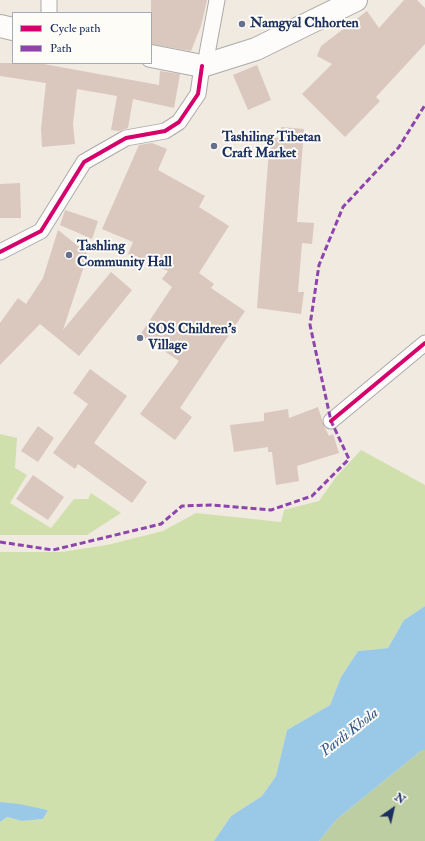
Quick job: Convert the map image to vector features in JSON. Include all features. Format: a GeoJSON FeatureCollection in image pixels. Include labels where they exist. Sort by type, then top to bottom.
{"type":"FeatureCollection","features":[{"type":"Feature","properties":{"kind":"main road"},"geometry":{"type":"LineString","coordinates":[[152,56],[206,64],[256,49],[356,0]]}},
{"type":"Feature","properties":{"kind":"main road"},"geometry":{"type":"LineString","coordinates":[[0,26],[12,29]]}},
{"type":"Feature","properties":{"kind":"street"},"geometry":{"type":"LineString","coordinates":[[49,0],[49,12]]}},
{"type":"Feature","properties":{"kind":"street"},"geometry":{"type":"LineString","coordinates":[[0,252],[41,231],[84,162],[126,138],[165,131],[179,122],[198,94],[206,64],[217,0]]}},
{"type":"Feature","properties":{"kind":"street"},"geometry":{"type":"LineString","coordinates":[[331,421],[425,343]]}},
{"type":"Feature","properties":{"kind":"green space"},"geometry":{"type":"Polygon","coordinates":[[[0,434],[17,438],[15,468],[27,475],[10,503],[51,528],[74,499],[88,499],[91,493],[121,513],[87,535],[0,535],[0,434]]]}},
{"type":"Feature","properties":{"kind":"green space"},"geometry":{"type":"Polygon","coordinates":[[[361,450],[425,485],[425,606],[404,620],[388,648],[358,651],[341,677],[330,705],[287,730],[276,776],[262,796],[231,816],[214,841],[0,841],[0,822],[7,817],[22,821],[43,819],[48,810],[0,802],[0,552],[61,552],[107,545],[163,531],[196,513],[281,522],[284,510],[319,501],[336,477],[361,450]]]}},
{"type":"Feature","properties":{"kind":"green space"},"geometry":{"type":"Polygon","coordinates":[[[422,750],[425,750],[425,841],[319,841],[337,819],[422,750]]]}},
{"type":"Feature","properties":{"kind":"water","name":"Pardi Khola"},"geometry":{"type":"Polygon","coordinates":[[[425,606],[425,750],[422,750],[337,819],[319,841],[214,841],[231,816],[262,796],[276,776],[287,730],[330,705],[341,677],[358,651],[388,648],[404,620],[425,606]]]}},
{"type":"Feature","properties":{"kind":"water"},"geometry":{"type":"Polygon","coordinates":[[[0,802],[48,810],[43,819],[22,821],[7,817],[0,822],[0,802]]]}},
{"type":"Feature","properties":{"kind":"building"},"geometry":{"type":"Polygon","coordinates":[[[151,0],[207,0],[201,26],[191,51],[152,44],[151,0]]]}},
{"type":"Feature","properties":{"kind":"building"},"geometry":{"type":"Polygon","coordinates":[[[404,0],[417,0],[425,8],[425,44],[376,97],[380,101],[345,137],[302,94],[332,64],[317,56],[321,46],[367,11],[379,28],[404,0]]]}},
{"type":"Feature","properties":{"kind":"building"},"geometry":{"type":"Polygon","coordinates":[[[0,63],[44,64],[159,85],[160,71],[180,74],[174,108],[133,99],[128,128],[119,131],[111,130],[117,96],[77,89],[73,124],[75,144],[42,147],[41,129],[46,83],[0,76],[0,63]]]}},
{"type":"Feature","properties":{"kind":"building"},"geometry":{"type":"Polygon","coordinates":[[[257,65],[271,100],[248,110],[233,75],[257,65]]]}},
{"type":"Feature","properties":{"kind":"building"},"geometry":{"type":"Polygon","coordinates":[[[281,127],[304,129],[297,222],[314,223],[312,244],[302,243],[298,292],[304,292],[301,314],[257,308],[270,137],[280,138],[281,127]]]}},
{"type":"Feature","properties":{"kind":"building"},"geometry":{"type":"Polygon","coordinates":[[[152,143],[167,149],[158,170],[205,196],[199,207],[229,226],[199,273],[214,284],[211,288],[245,311],[180,408],[192,417],[175,440],[140,414],[179,361],[140,335],[172,287],[162,279],[168,271],[128,254],[133,242],[102,229],[139,145],[152,143]]]}},
{"type":"Feature","properties":{"kind":"building"},"geometry":{"type":"Polygon","coordinates":[[[20,183],[21,218],[0,218],[0,184],[20,183]]]}},
{"type":"Feature","properties":{"kind":"building"},"geometry":{"type":"Polygon","coordinates":[[[65,210],[98,221],[92,239],[60,225],[65,210]]]}},
{"type":"Feature","properties":{"kind":"building"},"geometry":{"type":"Polygon","coordinates":[[[58,230],[88,254],[63,330],[111,272],[132,290],[79,356],[40,324],[0,365],[0,323],[18,298],[26,304],[43,278],[58,230]]]}},
{"type":"Feature","properties":{"kind":"building"},"geometry":{"type":"Polygon","coordinates":[[[90,369],[127,396],[94,443],[147,482],[132,503],[78,464],[75,469],[53,453],[88,404],[73,393],[90,369]]]}},
{"type":"Feature","properties":{"kind":"building"},"geometry":{"type":"Polygon","coordinates":[[[318,407],[329,436],[333,434],[339,453],[297,466],[299,481],[276,485],[272,452],[268,452],[268,447],[234,452],[230,425],[264,421],[264,413],[288,409],[289,418],[318,407]]]}},
{"type":"Feature","properties":{"kind":"building"},"geometry":{"type":"Polygon","coordinates":[[[38,426],[54,438],[38,462],[21,451],[38,426]]]}},
{"type":"Feature","properties":{"kind":"building"},"geometry":{"type":"Polygon","coordinates":[[[33,475],[64,497],[48,520],[16,499],[33,475]]]}},
{"type":"Feature","properties":{"kind":"marked path"},"geometry":{"type":"LineString","coordinates":[[0,542],[53,550],[161,524],[182,506],[211,505],[271,510],[312,496],[349,459],[331,421],[310,325],[319,265],[343,207],[399,147],[425,105]]}},
{"type":"Feature","properties":{"kind":"cycle path"},"geometry":{"type":"LineString","coordinates":[[0,252],[41,231],[84,162],[126,138],[165,131],[179,122],[198,94],[202,66]]}},
{"type":"Feature","properties":{"kind":"cycle path"},"geometry":{"type":"LineString","coordinates":[[331,421],[425,343]]}},
{"type":"Feature","properties":{"kind":"place","name":"Namgyal Chhorten"},"geometry":{"type":"Point","coordinates":[242,24]}},
{"type":"Feature","properties":{"kind":"place","name":"Tashiling Tibetan Craft Market"},"geometry":{"type":"Point","coordinates":[214,146]}},
{"type":"Feature","properties":{"kind":"place","name":"Tashling Community Hall"},"geometry":{"type":"Point","coordinates":[69,255]}},
{"type":"Feature","properties":{"kind":"place","name":"SOS Children's Village"},"geometry":{"type":"Point","coordinates":[140,338]}}]}
